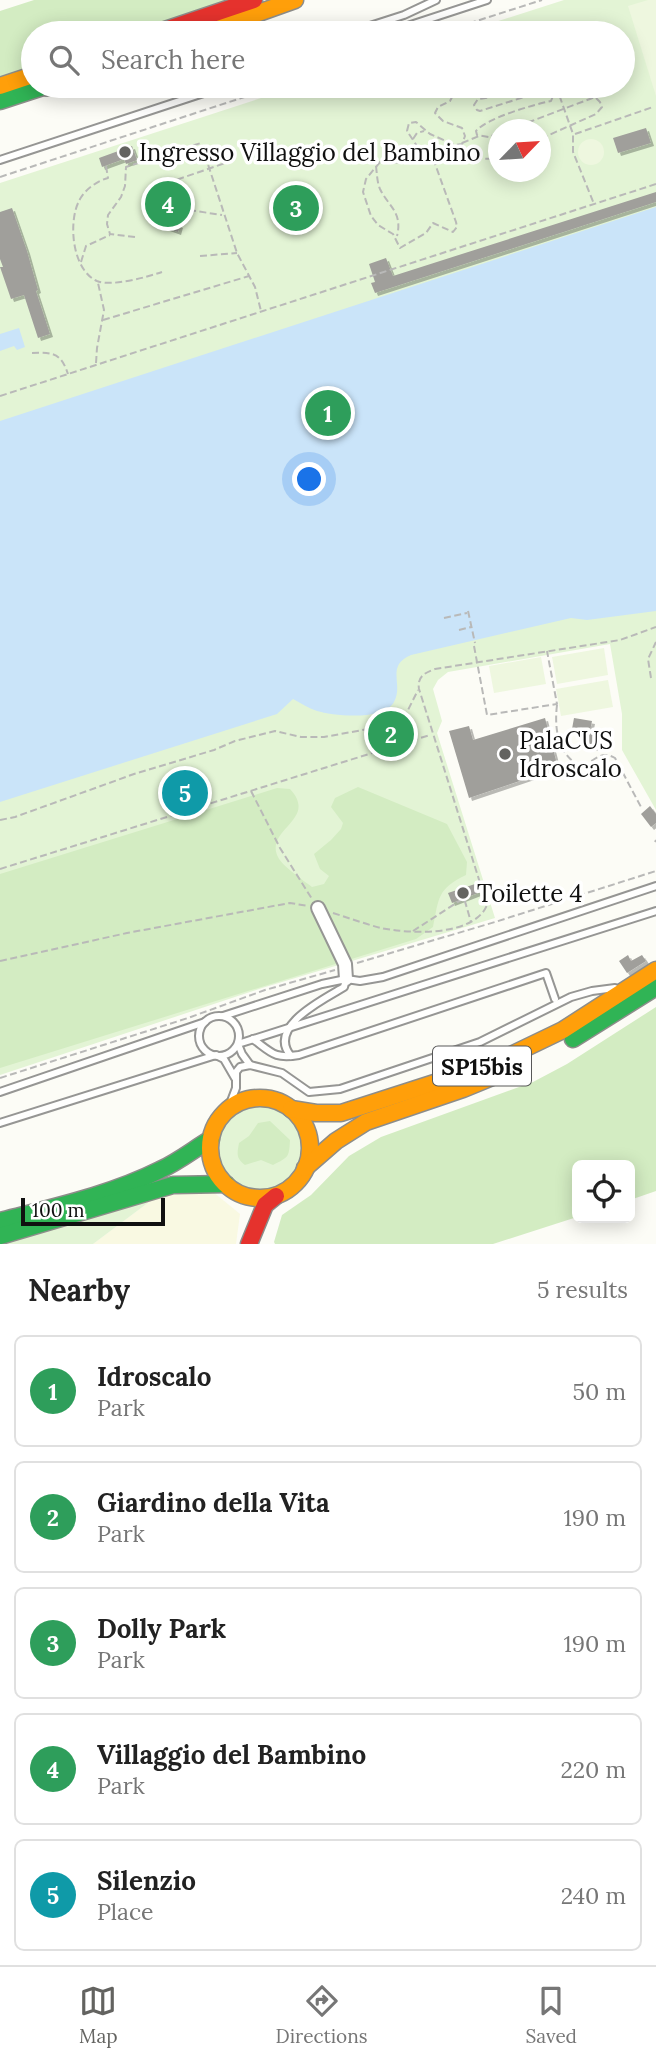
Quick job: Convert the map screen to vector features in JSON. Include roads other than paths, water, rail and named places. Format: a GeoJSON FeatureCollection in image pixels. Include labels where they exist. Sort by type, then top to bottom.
{"type":"FeatureCollection","features":[{"type":"Feature","properties":{"kind":"main road"},"geometry":{"type":"LineString","coordinates":[[192,21],[254,0]]}},
{"type":"Feature","properties":{"kind":"main road"},"geometry":{"type":"LineString","coordinates":[[236,21],[295,0]]}},
{"type":"Feature","properties":{"kind":"main road"},"geometry":{"type":"LineString","coordinates":[[1,96],[21,83]]}},
{"type":"Feature","properties":{"kind":"main road"},"geometry":{"type":"LineString","coordinates":[[1,96],[21,92]]}},
{"type":"Feature","properties":{"kind":"main road","name":"SP15bis"},"geometry":{"type":"LineString","coordinates":[[228,1110],[243,1101],[260,1098],[276,1101],[291,1109],[341,1113],[459,1075],[511,1055],[563,1030],[656,970]]}},
{"type":"Feature","properties":{"kind":"main road","name":"SP15bis"},"geometry":{"type":"LineString","coordinates":[[284,1191],[297,1181],[322,1152],[354,1129],[525,1063],[585,1032],[656,987]]}},
{"type":"Feature","properties":{"kind":"main road"},"geometry":{"type":"LineString","coordinates":[[291,1109],[302,1121],[308,1136],[306,1168]]}},
{"type":"Feature","properties":{"kind":"main road"},"geometry":{"type":"LineString","coordinates":[[228,1110],[217,1123],[211,1139],[212,1161],[219,1176],[243,1199],[248,1211],[251,1242]]}},
{"type":"Feature","properties":{"kind":"main road"},"geometry":{"type":"LineString","coordinates":[[0,1222],[71,1203],[130,1183],[161,1170],[211,1139]]}},
{"type":"Feature","properties":{"kind":"main road"},"geometry":{"type":"LineString","coordinates":[[0,1236],[173,1185],[204,1183],[263,1198],[284,1191]]}},
{"type":"Feature","properties":{"kind":"main road"},"geometry":{"type":"LineString","coordinates":[[251,1242],[265,1205],[284,1191]]}},
{"type":"Feature","properties":{"kind":"street"},"geometry":{"type":"LineString","coordinates":[[318,908],[346,973]]}},
{"type":"Feature","properties":{"kind":"lane"},"geometry":{"type":"LineString","coordinates":[[385,21],[436,0]]}},
{"type":"Feature","properties":{"kind":"lane"},"geometry":{"type":"LineString","coordinates":[[421,21],[487,0]]}},
{"type":"Feature","properties":{"kind":"lane"},"geometry":{"type":"LineString","coordinates":[[419,21],[429,4]]}},
{"type":"Feature","properties":{"kind":"lane"},"geometry":{"type":"LineString","coordinates":[[1,96],[21,93]]}},
{"type":"Feature","properties":{"kind":"lane"},"geometry":{"type":"LineString","coordinates":[[0,160],[189,98]]}},
{"type":"Feature","properties":{"kind":"lane"},"geometry":{"type":"LineString","coordinates":[[346,973],[360,981],[383,977],[656,886]]}},
{"type":"Feature","properties":{"kind":"lane"},"geometry":{"type":"LineString","coordinates":[[0,1123],[230,1052],[238,1044],[253,1039],[656,911]]}},
{"type":"Feature","properties":{"kind":"lane"},"geometry":{"type":"LineString","coordinates":[[0,1092],[216,1016],[322,984],[346,973]]}},
{"type":"Feature","properties":{"kind":"lane"},"geometry":{"type":"LineString","coordinates":[[290,1056],[285,1045],[287,1029],[298,1016],[344,987],[346,973]]}},
{"type":"Feature","properties":{"kind":"lane"},"geometry":{"type":"LineString","coordinates":[[253,1039],[284,1058],[299,1055],[546,973],[555,999]]}},
{"type":"Feature","properties":{"kind":"lane"},"geometry":{"type":"LineString","coordinates":[[228,1110],[235,1094],[236,1072],[240,1067],[250,1065],[282,1073],[309,1092],[340,1089],[480,1042],[571,997],[592,991],[631,986]]}},
{"type":"Feature","properties":{"kind":"lane"},"geometry":{"type":"LineString","coordinates":[[223,1016],[237,1026],[238,1044],[250,1065]]}},
{"type":"Feature","properties":{"kind":"lane"},"geometry":{"type":"LineString","coordinates":[[205,1022],[200,1032],[201,1044],[209,1052],[223,1059],[236,1079]]}},
{"type":"Feature","properties":{"kind":"water"},"geometry":{"type":"Polygon","coordinates":[[[656,207],[656,611],[587,620],[571,618],[411,655],[399,664],[394,702],[380,712],[358,716],[335,714],[317,711],[293,699],[277,714],[0,802],[0,421],[656,207]]]}},
{"type":"Feature","properties":{"kind":"water"},"geometry":{"type":"Polygon","coordinates":[[[19,328],[25,347],[17,350],[14,346],[0,351],[0,334],[19,328]]]}},
{"type":"Feature","properties":{"kind":"place","name":"Ingresso Villaggio del Bambino"},"geometry":{"type":"Point","coordinates":[125,152]}},
{"type":"Feature","properties":{"kind":"place","name":"Villaggio del Bambino"},"geometry":{"type":"Point","coordinates":[168,204]}},
{"type":"Feature","properties":{"kind":"place","name":"Dolly Park"},"geometry":{"type":"Point","coordinates":[296,208]}},
{"type":"Feature","properties":{"kind":"place","name":"Idroscalo"},"geometry":{"type":"Point","coordinates":[328,413]}},
{"type":"Feature","properties":{"kind":"place","name":"Giardino della Vita"},"geometry":{"type":"Point","coordinates":[391,734]}},
{"type":"Feature","properties":{"kind":"place","name":"PalaCUS Idroscalo"},"geometry":{"type":"Point","coordinates":[505,754]}},
{"type":"Feature","properties":{"kind":"place","name":"Silenzio"},"geometry":{"type":"Point","coordinates":[185,793]}},
{"type":"Feature","properties":{"kind":"place","name":"Toilette 4"},"geometry":{"type":"Point","coordinates":[463,893]}}]}
